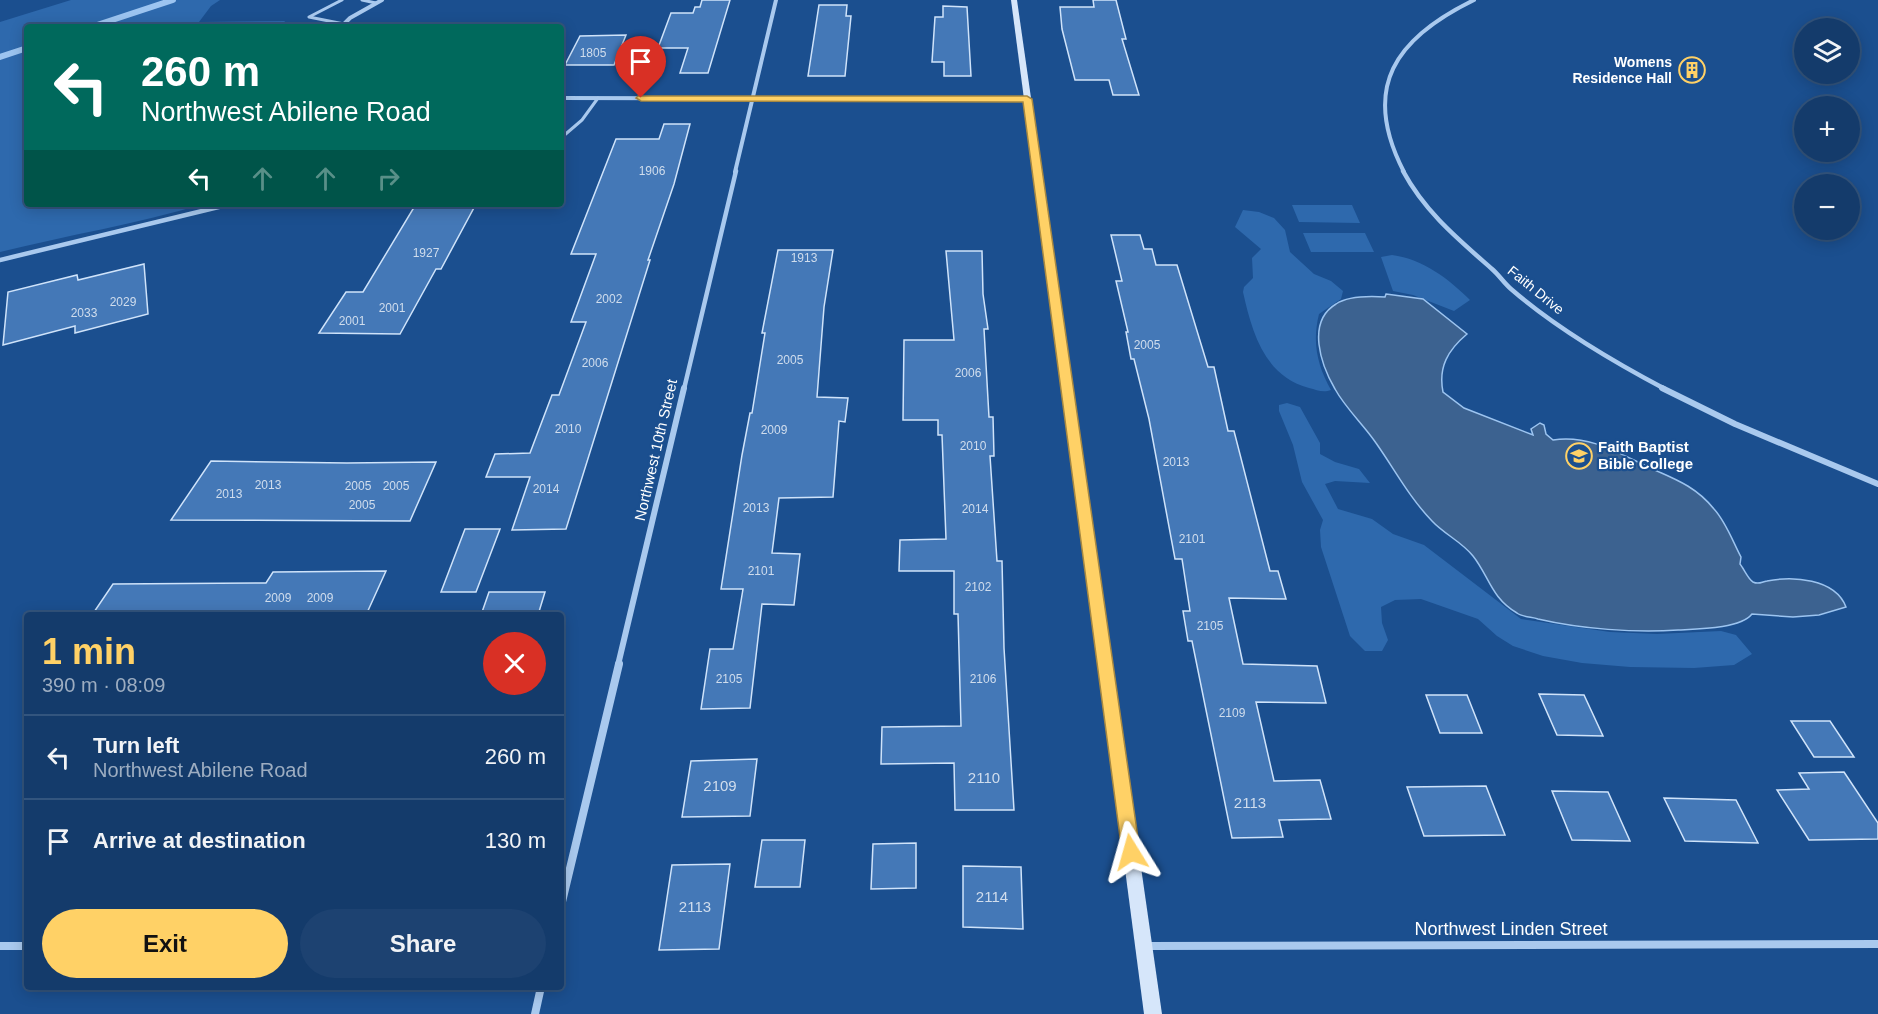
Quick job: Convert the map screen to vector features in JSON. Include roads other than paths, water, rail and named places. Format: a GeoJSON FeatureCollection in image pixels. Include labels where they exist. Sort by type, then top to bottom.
{"type":"FeatureCollection","features":[{"type":"Feature","properties":{"kind":"street"},"geometry":{"type":"LineString","coordinates":[[345,24],[382,0]]}},
{"type":"Feature","properties":{"kind":"street","name":"Northwest 10th Street"},"geometry":{"type":"LineString","coordinates":[[564,893],[776,0]]}},
{"type":"Feature","properties":{"kind":"street"},"geometry":{"type":"LineString","coordinates":[[1014,0],[1153,1014]]}},
{"type":"Feature","properties":{"kind":"street","name":"Faith Drive"},"geometry":{"type":"LineString","coordinates":[[1474,0],[1445,15],[1414,38],[1400,54],[1391,72],[1384,99],[1390,140],[1418,196],[1473,255],[1495,271],[1513,291],[1558,324],[1616,361],[1693,404],[1878,484]]}},
{"type":"Feature","properties":{"kind":"street"},"geometry":{"type":"LineString","coordinates":[[564,98],[1027,99]]}},
{"type":"Feature","properties":{"kind":"street"},"geometry":{"type":"LineString","coordinates":[[0,260],[220,207]]}},
{"type":"Feature","properties":{"kind":"street","name":"Northwest Linden Street"},"geometry":{"type":"LineString","coordinates":[[1144,946],[1878,944]]}},
{"type":"Feature","properties":{"kind":"street"},"geometry":{"type":"LineString","coordinates":[[0,946],[24,946]]}},
{"type":"Feature","properties":{"kind":"street"},"geometry":{"type":"LineString","coordinates":[[535,1014],[541,990]]}},
{"type":"Feature","properties":{"kind":"lane"},"geometry":{"type":"LineString","coordinates":[[335,24],[309,17],[342,0]]}},
{"type":"Feature","properties":{"kind":"lane"},"geometry":{"type":"LineString","coordinates":[[362,0],[376,3]]}},
{"type":"Feature","properties":{"kind":"lane"},"geometry":{"type":"LineString","coordinates":[[564,136],[582,122],[598,98]]}},
{"type":"Feature","properties":{"kind":"waterway"},"geometry":{"type":"LineString","coordinates":[[100,24],[173,0]]}},
{"type":"Feature","properties":{"kind":"waterway"},"geometry":{"type":"LineString","coordinates":[[0,57],[24,49]]}},
{"type":"Feature","properties":{"kind":"place","name":"Womens Residence Hall"},"geometry":{"type":"Point","coordinates":[1692,70]}},
{"type":"Feature","properties":{"kind":"place","name":"Faith Baptist Bible College"},"geometry":{"type":"Point","coordinates":[1579,456]}}]}
